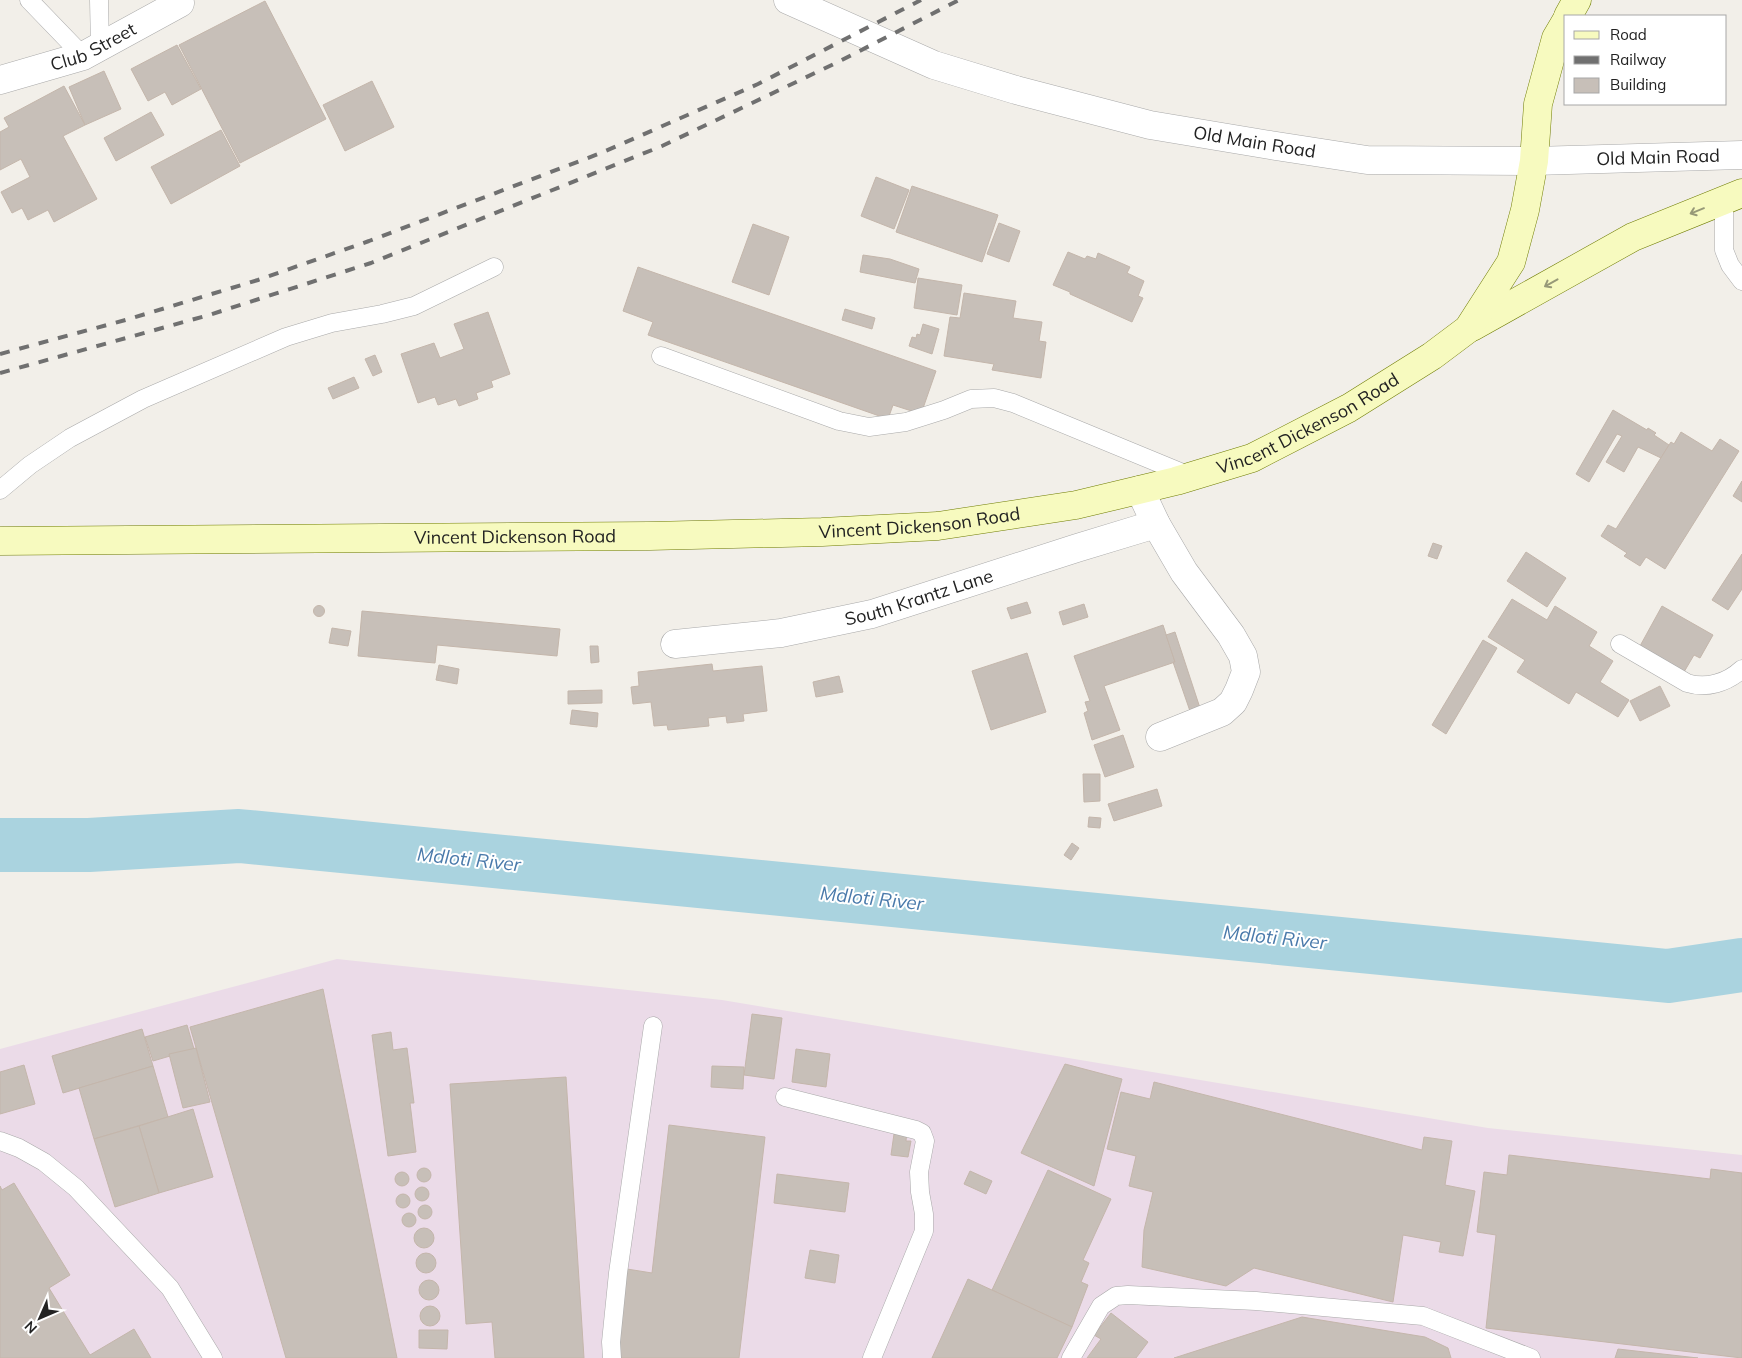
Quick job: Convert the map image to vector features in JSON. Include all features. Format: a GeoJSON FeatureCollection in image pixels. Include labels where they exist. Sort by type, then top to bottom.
{"type":"FeatureCollection","features":[{"type":"Feature","properties":{"kind":"main road"},"geometry":{"type":"LineString","coordinates":[[1569,15],[1577,0]]}},
{"type":"Feature","properties":{"kind":"main road","name":"Vincent Dickenson Road"},"geometry":{"type":"LineString","coordinates":[[0,541],[630,536],[822,532],[938,526],[1076,505],[1140,490],[1252,458],[1349,408],[1432,356],[1468,329],[1510,262],[1525,210],[1534,162],[1538,104],[1556,38],[1564,24]]}},
{"type":"Feature","properties":{"kind":"main road"},"geometry":{"type":"LineString","coordinates":[[1468,329],[1633,237],[1733,196]]}},
{"type":"Feature","properties":{"kind":"street","name":"Old Main Road"},"geometry":{"type":"LineString","coordinates":[[788,0],[934,65],[1016,90],[1150,125],[1367,160],[1534,162],[1742,155]]}},
{"type":"Feature","properties":{"kind":"street","name":"Club Street"},"geometry":{"type":"LineString","coordinates":[[0,80],[92,52],[180,4]]}},
{"type":"Feature","properties":{"kind":"street"},"geometry":{"type":"LineString","coordinates":[[1140,490],[1156,524],[1184,572],[1243,656],[1246,672],[1233,702],[1222,712],[1160,738]]}},
{"type":"Feature","properties":{"kind":"street","name":"South Krantz Lane"},"geometry":{"type":"LineString","coordinates":[[675,644],[781,633],[872,614],[1156,524]]}},
{"type":"Feature","properties":{"kind":"lane"},"geometry":{"type":"LineString","coordinates":[[29,0],[92,52]]}},
{"type":"Feature","properties":{"kind":"lane"},"geometry":{"type":"LineString","coordinates":[[92,52],[99,0]]}},
{"type":"Feature","properties":{"kind":"lane"},"geometry":{"type":"LineString","coordinates":[[1733,196],[1724,250],[1730,266],[1742,281]]}},
{"type":"Feature","properties":{"kind":"lane"},"geometry":{"type":"LineString","coordinates":[[0,490],[30,465],[70,438],[143,399],[286,337],[332,323],[414,306],[494,267]]}},
{"type":"Feature","properties":{"kind":"lane"},"geometry":{"type":"LineString","coordinates":[[660,356],[840,421],[869,427],[906,422],[971,399],[994,398],[1013,403],[1190,476]]}},
{"type":"Feature","properties":{"kind":"lane"},"geometry":{"type":"LineString","coordinates":[[1620,644],[1695,686],[1712,685],[1735,676],[1742,669]]}},
{"type":"Feature","properties":{"kind":"lane"},"geometry":{"type":"LineString","coordinates":[[612,1358],[611,1342],[618,1273],[653,1026]]}},
{"type":"Feature","properties":{"kind":"lane"},"geometry":{"type":"LineString","coordinates":[[785,1097],[916,1130],[924,1136],[925,1141],[918,1172],[924,1214],[924,1231],[872,1358]]}},
{"type":"Feature","properties":{"kind":"lane"},"geometry":{"type":"LineString","coordinates":[[0,1141],[19,1148],[44,1162],[76,1188],[170,1288],[213,1358]]}},
{"type":"Feature","properties":{"kind":"lane"},"geometry":{"type":"LineString","coordinates":[[1071,1358],[1101,1306],[1116,1296],[1128,1295],[1256,1301],[1423,1316],[1531,1358]]}},
{"type":"Feature","properties":{"kind":"shaded area"},"geometry":{"type":"Polygon","coordinates":[[[337,959],[722,1000],[1488,1128],[1742,1155],[1742,1358],[0,1358],[0,1049],[337,959]]]}},
{"type":"Feature","properties":{"kind":"building"},"geometry":{"type":"Polygon","coordinates":[[[265,1],[326,119],[240,163],[179,45],[265,1]]]}},
{"type":"Feature","properties":{"kind":"building"},"geometry":{"type":"Polygon","coordinates":[[[177,45],[201,89],[172,105],[165,92],[148,101],[131,69],[177,45]]]}},
{"type":"Feature","properties":{"kind":"building"},"geometry":{"type":"Polygon","coordinates":[[[104,71],[121,109],[85,125],[69,87],[104,71]]]}},
{"type":"Feature","properties":{"kind":"building"},"geometry":{"type":"Polygon","coordinates":[[[372,81],[394,127],[345,151],[323,105],[372,81]]]}},
{"type":"Feature","properties":{"kind":"building"},"geometry":{"type":"Polygon","coordinates":[[[64,86],[85,125],[63,136],[97,199],[54,222],[48,210],[28,220],[22,208],[12,213],[1,192],[30,177],[21,159],[0,170],[0,132],[9,127],[4,118],[64,86]]]}},
{"type":"Feature","properties":{"kind":"building"},"geometry":{"type":"Polygon","coordinates":[[[151,112],[164,135],[116,161],[104,138],[151,112]]]}},
{"type":"Feature","properties":{"kind":"building"},"geometry":{"type":"Polygon","coordinates":[[[221,130],[240,166],[171,204],[151,167],[221,130]]]}},
{"type":"Feature","properties":{"kind":"building"},"geometry":{"type":"Polygon","coordinates":[[[876,177],[909,190],[894,229],[861,216],[876,177]]]}},
{"type":"Feature","properties":{"kind":"building"},"geometry":{"type":"Polygon","coordinates":[[[912,186],[998,215],[982,262],[896,232],[912,186]]]}},
{"type":"Feature","properties":{"kind":"building"},"geometry":{"type":"Polygon","coordinates":[[[999,223],[1020,231],[1009,262],[987,254],[999,223]]]}},
{"type":"Feature","properties":{"kind":"building"},"geometry":{"type":"Polygon","coordinates":[[[753,224],[789,237],[769,295],[732,282],[753,224]]]}},
{"type":"Feature","properties":{"kind":"building"},"geometry":{"type":"Polygon","coordinates":[[[1068,252],[1085,259],[1087,256],[1096,259],[1098,253],[1130,267],[1127,273],[1144,281],[1138,296],[1143,298],[1132,322],[1053,285],[1068,252]]]}},
{"type":"Feature","properties":{"kind":"building"},"geometry":{"type":"Polygon","coordinates":[[[863,255],[890,259],[919,269],[915,283],[860,272],[863,255]]]}},
{"type":"Feature","properties":{"kind":"building"},"geometry":{"type":"Polygon","coordinates":[[[638,267],[936,371],[921,414],[893,405],[888,419],[648,335],[653,322],[623,311],[638,267]]]}},
{"type":"Feature","properties":{"kind":"building"},"geometry":{"type":"Polygon","coordinates":[[[918,278],[962,285],[957,315],[914,308],[918,278]]]}},
{"type":"Feature","properties":{"kind":"building"},"geometry":{"type":"Polygon","coordinates":[[[964,293],[1016,301],[1013,318],[1042,322],[1039,341],[1046,342],[1041,378],[992,370],[994,364],[944,356],[950,317],[960,318],[964,293]]]}},
{"type":"Feature","properties":{"kind":"building"},"geometry":{"type":"Polygon","coordinates":[[[845,309],[875,318],[872,329],[842,320],[845,309]]]}},
{"type":"Feature","properties":{"kind":"building"},"geometry":{"type":"Polygon","coordinates":[[[488,312],[510,374],[491,381],[493,387],[476,393],[478,399],[459,406],[456,399],[438,405],[435,397],[418,403],[401,354],[434,343],[440,358],[464,349],[454,324],[488,312]]]}},
{"type":"Feature","properties":{"kind":"building"},"geometry":{"type":"Polygon","coordinates":[[[923,324],[939,329],[932,354],[909,346],[912,337],[916,338],[917,334],[920,335],[923,324]]]}},
{"type":"Feature","properties":{"kind":"building"},"geometry":{"type":"Polygon","coordinates":[[[375,355],[382,372],[373,376],[365,359],[375,355]]]}},
{"type":"Feature","properties":{"kind":"building"},"geometry":{"type":"Polygon","coordinates":[[[354,377],[359,388],[333,399],[328,388],[354,377]]]}},
{"type":"Feature","properties":{"kind":"building"},"geometry":{"type":"Polygon","coordinates":[[[1613,410],[1647,430],[1648,428],[1656,433],[1654,435],[1669,445],[1661,458],[1638,447],[1624,472],[1606,462],[1622,436],[1617,434],[1589,482],[1576,474],[1613,410]]]}},
{"type":"Feature","properties":{"kind":"building"},"geometry":{"type":"Polygon","coordinates":[[[1681,432],[1712,451],[1720,439],[1739,451],[1665,569],[1646,557],[1640,566],[1624,556],[1627,553],[1601,536],[1608,525],[1616,529],[1671,442],[1674,444],[1681,432]]]}},
{"type":"Feature","properties":{"kind":"building"},"geometry":{"type":"Polygon","coordinates":[[[1742,481],[1742,502],[1733,496],[1742,481]]]}},
{"type":"Feature","properties":{"kind":"building"},"geometry":{"type":"Polygon","coordinates":[[[1433,543],[1442,546],[1437,559],[1428,556],[1433,543]]]}},
{"type":"Feature","properties":{"kind":"building"},"geometry":{"type":"Polygon","coordinates":[[[1526,552],[1566,578],[1547,607],[1507,581],[1526,552]]]}},
{"type":"Feature","properties":{"kind":"building"},"geometry":{"type":"Polygon","coordinates":[[[1742,554],[1742,589],[1728,610],[1712,600],[1742,554]]]}},
{"type":"Feature","properties":{"kind":"building"},"geometry":{"type":"Polygon","coordinates":[[[1512,599],[1547,620],[1555,606],[1597,632],[1589,646],[1613,661],[1600,682],[1629,700],[1618,717],[1576,692],[1569,704],[1517,672],[1525,660],[1488,637],[1512,599]]]}},
{"type":"Feature","properties":{"kind":"building"},"geometry":{"type":"Polygon","coordinates":[[[1027,602],[1031,613],[1011,619],[1007,608],[1027,602]]]}},
{"type":"Feature","properties":{"kind":"building"},"geometry":{"type":"Polygon","coordinates":[[[1084,604],[1088,617],[1063,625],[1059,612],[1084,604]]]}},
{"type":"Feature","properties":{"kind":"building"},"geometry":{"type":"Polygon","coordinates":[[[319,605],[325,611],[319,617],[313,611],[319,605]]]}},
{"type":"Feature","properties":{"kind":"building"},"geometry":{"type":"Polygon","coordinates":[[[1662,606],[1713,635],[1700,658],[1694,655],[1684,672],[1640,646],[1662,606]]]}},
{"type":"Feature","properties":{"kind":"building"},"geometry":{"type":"Polygon","coordinates":[[[362,611],[560,629],[557,656],[437,645],[435,663],[358,656],[362,611]]]}},
{"type":"Feature","properties":{"kind":"building"},"geometry":{"type":"Polygon","coordinates":[[[1163,625],[1175,662],[1104,686],[1120,730],[1092,740],[1084,713],[1088,711],[1085,702],[1090,701],[1074,656],[1163,625]]]}},
{"type":"Feature","properties":{"kind":"building"},"geometry":{"type":"Polygon","coordinates":[[[332,628],[351,631],[348,646],[329,643],[332,628]]]}},
{"type":"Feature","properties":{"kind":"building"},"geometry":{"type":"Polygon","coordinates":[[[1175,632],[1201,711],[1191,714],[1166,635],[1175,632]]]}},
{"type":"Feature","properties":{"kind":"building"},"geometry":{"type":"Polygon","coordinates":[[[1483,640],[1497,648],[1446,734],[1432,725],[1483,640]]]}},
{"type":"Feature","properties":{"kind":"building"},"geometry":{"type":"Polygon","coordinates":[[[590,646],[598,646],[599,662],[591,663],[590,646]]]}},
{"type":"Feature","properties":{"kind":"building"},"geometry":{"type":"Polygon","coordinates":[[[1027,653],[1046,712],[991,730],[972,671],[1027,653]]]}},
{"type":"Feature","properties":{"kind":"building"},"geometry":{"type":"Polygon","coordinates":[[[712,664],[713,671],[762,666],[767,711],[743,714],[744,721],[727,723],[726,716],[708,718],[709,726],[668,730],[667,725],[654,726],[651,702],[633,704],[631,687],[639,686],[638,672],[712,664]]]}},
{"type":"Feature","properties":{"kind":"building"},"geometry":{"type":"Polygon","coordinates":[[[439,665],[459,669],[457,684],[436,680],[439,665]]]}},
{"type":"Feature","properties":{"kind":"building"},"geometry":{"type":"Polygon","coordinates":[[[839,676],[843,692],[816,697],[813,682],[839,676]]]}},
{"type":"Feature","properties":{"kind":"building"},"geometry":{"type":"Polygon","coordinates":[[[1660,686],[1670,706],[1640,721],[1630,701],[1660,686]]]}},
{"type":"Feature","properties":{"kind":"building"},"geometry":{"type":"Polygon","coordinates":[[[602,690],[602,703],[568,704],[568,691],[602,690]]]}},
{"type":"Feature","properties":{"kind":"building"},"geometry":{"type":"Polygon","coordinates":[[[572,710],[598,713],[597,727],[570,724],[572,710]]]}},
{"type":"Feature","properties":{"kind":"building"},"geometry":{"type":"Polygon","coordinates":[[[1123,735],[1134,767],[1105,777],[1094,745],[1123,735]]]}},
{"type":"Feature","properties":{"kind":"building"},"geometry":{"type":"Polygon","coordinates":[[[1083,774],[1100,774],[1100,801],[1084,802],[1083,774]]]}},
{"type":"Feature","properties":{"kind":"building"},"geometry":{"type":"Polygon","coordinates":[[[1157,789],[1162,806],[1114,821],[1108,804],[1157,789]]]}},
{"type":"Feature","properties":{"kind":"building"},"geometry":{"type":"Polygon","coordinates":[[[1089,817],[1101,818],[1100,828],[1088,827],[1089,817]]]}},
{"type":"Feature","properties":{"kind":"building"},"geometry":{"type":"Polygon","coordinates":[[[1072,843],[1079,848],[1071,860],[1064,855],[1072,843]]]}},
{"type":"Feature","properties":{"kind":"building"},"geometry":{"type":"Polygon","coordinates":[[[323,989],[397,1358],[286,1358],[190,1027],[323,989]]]}},
{"type":"Feature","properties":{"kind":"building"},"geometry":{"type":"Polygon","coordinates":[[[752,1014],[782,1018],[774,1079],[744,1075],[752,1014]]]}},
{"type":"Feature","properties":{"kind":"building"},"geometry":{"type":"Polygon","coordinates":[[[187,1025],[194,1049],[153,1061],[145,1037],[187,1025]]]}},
{"type":"Feature","properties":{"kind":"building"},"geometry":{"type":"Polygon","coordinates":[[[142,1029],[153,1066],[63,1093],[52,1056],[142,1029]]]}},
{"type":"Feature","properties":{"kind":"building"},"geometry":{"type":"Polygon","coordinates":[[[391,1032],[393,1050],[407,1048],[414,1103],[410,1103],[416,1152],[388,1156],[372,1035],[391,1032]]]}},
{"type":"Feature","properties":{"kind":"building"},"geometry":{"type":"Polygon","coordinates":[[[196,1048],[210,1102],[183,1108],[169,1054],[196,1048]]]}},
{"type":"Feature","properties":{"kind":"building"},"geometry":{"type":"Polygon","coordinates":[[[796,1049],[830,1054],[826,1087],[792,1082],[796,1049]]]}},
{"type":"Feature","properties":{"kind":"building"},"geometry":{"type":"Polygon","coordinates":[[[1065,1064],[1122,1079],[1094,1186],[1021,1153],[1065,1064]]]}},
{"type":"Feature","properties":{"kind":"building"},"geometry":{"type":"Polygon","coordinates":[[[24,1065],[35,1104],[0,1114],[0,1072],[24,1065]]]}},
{"type":"Feature","properties":{"kind":"building"},"geometry":{"type":"Polygon","coordinates":[[[153,1066],[168,1117],[94,1139],[79,1088],[153,1066]]]}},
{"type":"Feature","properties":{"kind":"building"},"geometry":{"type":"Polygon","coordinates":[[[712,1066],[744,1067],[743,1089],[711,1087],[712,1066]]]}},
{"type":"Feature","properties":{"kind":"building"},"geometry":{"type":"Polygon","coordinates":[[[566,1077],[584,1358],[495,1358],[492,1322],[466,1324],[450,1084],[566,1077]]]}},
{"type":"Feature","properties":{"kind":"building"},"geometry":{"type":"Polygon","coordinates":[[[1154,1082],[1422,1150],[1424,1137],[1452,1141],[1445,1185],[1475,1191],[1463,1256],[1439,1252],[1441,1242],[1403,1235],[1393,1302],[1254,1268],[1226,1286],[1142,1267],[1144,1230],[1153,1192],[1129,1186],[1136,1156],[1107,1149],[1121,1092],[1150,1099],[1154,1082]]]}},
{"type":"Feature","properties":{"kind":"building"},"geometry":{"type":"Polygon","coordinates":[[[193,1109],[213,1177],[159,1193],[139,1126],[193,1109]]]}},
{"type":"Feature","properties":{"kind":"building"},"geometry":{"type":"Polygon","coordinates":[[[669,1125],[765,1137],[739,1358],[616,1358],[627,1269],[652,1273],[669,1125]]]}},
{"type":"Feature","properties":{"kind":"building"},"geometry":{"type":"Polygon","coordinates":[[[139,1126],[159,1193],[115,1207],[94,1139],[139,1126]]]}},
{"type":"Feature","properties":{"kind":"building"},"geometry":{"type":"Polygon","coordinates":[[[895,1127],[907,1129],[906,1141],[911,1141],[908,1157],[891,1155],[895,1127]]]}},
{"type":"Feature","properties":{"kind":"building"},"geometry":{"type":"Polygon","coordinates":[[[1509,1155],[1710,1179],[1711,1169],[1742,1173],[1742,1358],[1486,1328],[1496,1235],[1477,1232],[1484,1172],[1507,1175],[1509,1155]]]}},
{"type":"Feature","properties":{"kind":"building"},"geometry":{"type":"Polygon","coordinates":[[[424,1168],[429,1170],[431,1175],[429,1180],[424,1182],[419,1180],[417,1175],[419,1170],[424,1168]]]}},
{"type":"Feature","properties":{"kind":"building"},"geometry":{"type":"Polygon","coordinates":[[[1048,1170],[1111,1199],[1083,1260],[1089,1263],[1081,1282],[1088,1285],[1072,1327],[992,1290],[1048,1170]]]}},
{"type":"Feature","properties":{"kind":"building"},"geometry":{"type":"Polygon","coordinates":[[[970,1171],[992,1181],[986,1194],[964,1184],[970,1171]]]}},
{"type":"Feature","properties":{"kind":"building"},"geometry":{"type":"Polygon","coordinates":[[[402,1172],[407,1174],[409,1179],[407,1184],[402,1186],[397,1184],[395,1179],[397,1174],[402,1172]]]}},
{"type":"Feature","properties":{"kind":"building"},"geometry":{"type":"Polygon","coordinates":[[[777,1174],[849,1183],[845,1212],[774,1203],[777,1174]]]}},
{"type":"Feature","properties":{"kind":"building"},"geometry":{"type":"Polygon","coordinates":[[[14,1183],[70,1275],[49,1288],[90,1355],[134,1329],[151,1358],[0,1358],[0,1186],[2,1190],[14,1183]]]}},
{"type":"Feature","properties":{"kind":"building"},"geometry":{"type":"Polygon","coordinates":[[[422,1187],[427,1189],[429,1194],[427,1199],[422,1201],[417,1199],[415,1194],[417,1189],[422,1187]]]}},
{"type":"Feature","properties":{"kind":"building"},"geometry":{"type":"Polygon","coordinates":[[[403,1194],[408,1196],[410,1201],[408,1206],[403,1208],[398,1206],[396,1201],[398,1196],[403,1194]]]}},
{"type":"Feature","properties":{"kind":"building"},"geometry":{"type":"Polygon","coordinates":[[[425,1205],[430,1207],[432,1212],[430,1217],[425,1219],[420,1217],[418,1212],[420,1207],[425,1205]]]}},
{"type":"Feature","properties":{"kind":"building"},"geometry":{"type":"Polygon","coordinates":[[[409,1213],[414,1215],[416,1220],[414,1225],[409,1227],[404,1225],[402,1220],[404,1215],[409,1213]]]}},
{"type":"Feature","properties":{"kind":"building"},"geometry":{"type":"Polygon","coordinates":[[[424,1228],[431,1231],[434,1238],[431,1245],[424,1248],[417,1245],[414,1238],[417,1231],[424,1228]]]}},
{"type":"Feature","properties":{"kind":"building"},"geometry":{"type":"Polygon","coordinates":[[[810,1250],[839,1255],[835,1283],[805,1278],[810,1250]]]}},
{"type":"Feature","properties":{"kind":"building"},"geometry":{"type":"Polygon","coordinates":[[[426,1253],[433,1256],[436,1263],[433,1270],[426,1273],[419,1270],[416,1263],[419,1256],[426,1253]]]}},
{"type":"Feature","properties":{"kind":"building"},"geometry":{"type":"Polygon","coordinates":[[[968,1279],[1072,1327],[1057,1358],[932,1358],[968,1279]]]}},
{"type":"Feature","properties":{"kind":"building"},"geometry":{"type":"Polygon","coordinates":[[[429,1280],[436,1283],[439,1290],[436,1297],[429,1300],[422,1297],[419,1290],[422,1283],[429,1280]]]}},
{"type":"Feature","properties":{"kind":"building"},"geometry":{"type":"Polygon","coordinates":[[[430,1306],[437,1309],[440,1316],[437,1323],[430,1326],[423,1323],[420,1316],[423,1309],[430,1306]]]}},
{"type":"Feature","properties":{"kind":"building"},"geometry":{"type":"Polygon","coordinates":[[[1111,1313],[1148,1342],[1136,1358],[1087,1358],[1101,1339],[1094,1335],[1111,1313]]]}},
{"type":"Feature","properties":{"kind":"building"},"geometry":{"type":"Polygon","coordinates":[[[1302,1317],[1425,1337],[1448,1348],[1451,1358],[1174,1358],[1302,1317]]]}},
{"type":"Feature","properties":{"kind":"building"},"geometry":{"type":"Polygon","coordinates":[[[419,1330],[448,1330],[447,1349],[419,1348],[419,1330]]]}},
{"type":"Feature","properties":{"kind":"building"},"geometry":{"type":"Polygon","coordinates":[[[1618,1349],[1698,1358],[1615,1358],[1618,1349]]]}},
{"type":"Feature","properties":{"kind":"waterway","name":"Mdloti River"},"geometry":{"type":"LineString","coordinates":[[0,845],[89,845],[239,836],[1668,976],[1742,965]]}},
{"type":"Feature","properties":{"kind":"railway"},"geometry":{"type":"LineString","coordinates":[[0,354],[129,319],[258,280],[369,241],[601,153],[758,84],[921,0]]}},
{"type":"Feature","properties":{"kind":"railway"},"geometry":{"type":"LineString","coordinates":[[0,373],[209,315],[371,263],[662,146],[838,62],[959,0]]}}]}
